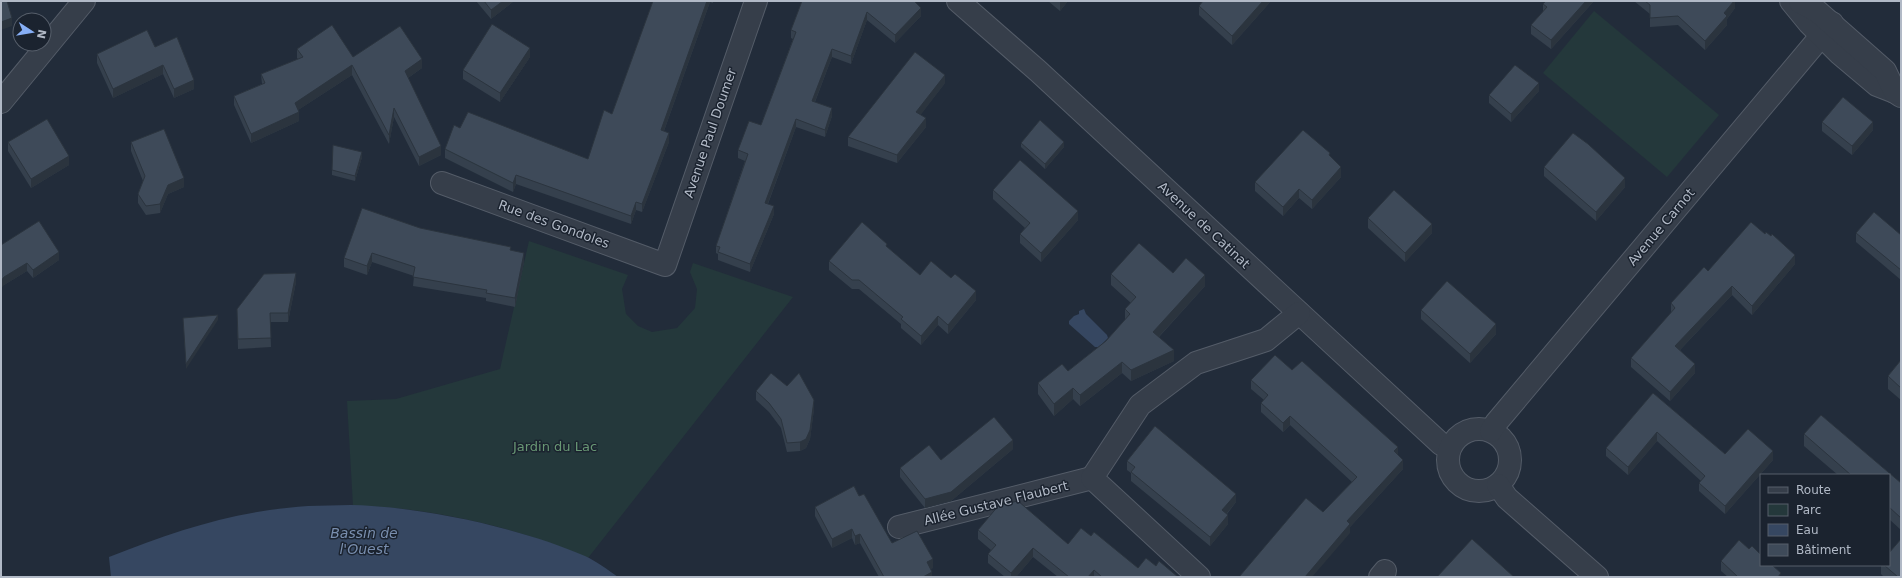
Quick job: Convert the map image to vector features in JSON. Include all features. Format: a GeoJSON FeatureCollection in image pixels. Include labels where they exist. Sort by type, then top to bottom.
{"type":"FeatureCollection","features":[{"type":"Feature","properties":{"kind":"street"},"geometry":{"type":"LineString","coordinates":[[1,102],[84,1]]}},
{"type":"Feature","properties":{"kind":"street","name":"Avenue Paul Doumer"},"geometry":{"type":"LineString","coordinates":[[665,265],[756,1]]}},
{"type":"Feature","properties":{"kind":"street","name":"Avenue de Catinat"},"geometry":{"type":"LineString","coordinates":[[958,1],[1038,71],[1441,444],[1450,447]]}},
{"type":"Feature","properties":{"kind":"street"},"geometry":{"type":"LineString","coordinates":[[1791,1],[1809,23],[1827,30]]}},
{"type":"Feature","properties":{"kind":"street"},"geometry":{"type":"LineString","coordinates":[[1798,1],[1817,11],[1827,30],[1877,85],[1898,94]]}},
{"type":"Feature","properties":{"kind":"street","name":"Avenue Carnot"},"geometry":{"type":"LineString","coordinates":[[1491,431],[1501,417],[1827,30]]}},
{"type":"Feature","properties":{"kind":"street","name":"Rue des Gondoles"},"geometry":{"type":"LineString","coordinates":[[442,183],[665,265]]}},
{"type":"Feature","properties":{"kind":"street"},"geometry":{"type":"LineString","coordinates":[[1199,577],[1092,478],[1140,405],[1196,363],[1266,340],[1299,313]]}},
{"type":"Feature","properties":{"kind":"street"},"geometry":{"type":"LineString","coordinates":[[1482,428],[1491,431],[1504,440],[1509,452],[1510,465],[1506,477],[1498,485],[1488,490],[1476,491],[1465,488],[1456,481],[1450,472],[1447,459],[1450,447],[1458,436],[1469,430],[1482,428]]}},
{"type":"Feature","properties":{"kind":"street","name":"Allée Gustave Flaubert"},"geometry":{"type":"LineString","coordinates":[[899,527],[1092,478]]}},
{"type":"Feature","properties":{"kind":"street"},"geometry":{"type":"LineString","coordinates":[[1498,485],[1507,498],[1597,577]]}},
{"type":"Feature","properties":{"kind":"green space"},"geometry":{"type":"Polygon","coordinates":[[[1594,11],[1719,115],[1667,177],[1543,73],[1594,11]]]}},
{"type":"Feature","properties":{"kind":"green space","name":"Jardin du Lac"},"geometry":{"type":"Polygon","coordinates":[[[529,241],[628,275],[622,289],[626,314],[638,326],[652,332],[677,328],[695,308],[697,289],[690,272],[693,263],[793,297],[588,558],[533,537],[473,521],[412,510],[353,506],[347,401],[396,399],[500,369],[529,241]]]}},
{"type":"Feature","properties":{"kind":"water"},"geometry":{"type":"Polygon","coordinates":[[[1084,309],[1086,314],[1107,335],[1108,338],[1099,347],[1095,347],[1069,324],[1069,321],[1074,316],[1079,314],[1079,311],[1084,309]]]}},
{"type":"Feature","properties":{"kind":"water","name":"Bassin de l'Ouest"},"geometry":{"type":"Polygon","coordinates":[[[356,505],[397,508],[480,523],[509,530],[562,547],[589,558],[618,577],[111,577],[109,557],[159,538],[231,517],[256,512],[308,506],[356,505]]]}},
{"type":"Feature","properties":{"kind":"building"},"geometry":{"type":"Polygon","coordinates":[[[1,1],[7,1],[12,18],[1,22],[1,1]]]}},
{"type":"Feature","properties":{"kind":"building"},"geometry":{"type":"Polygon","coordinates":[[[484,1],[503,1],[491,10],[484,1]]]}},
{"type":"Feature","properties":{"kind":"building"},"geometry":{"type":"Polygon","coordinates":[[[653,1],[707,1],[661,130],[669,133],[642,204],[636,202],[631,216],[516,175],[513,183],[445,149],[454,125],[460,128],[468,112],[588,159],[604,110],[612,114],[653,1]]]}},
{"type":"Feature","properties":{"kind":"building"},"geometry":{"type":"Polygon","coordinates":[[[802,1],[914,1],[921,8],[895,35],[867,12],[851,56],[832,49],[812,101],[832,108],[825,130],[796,119],[765,203],[774,206],[750,264],[718,252],[720,247],[716,246],[748,154],[738,150],[749,121],[761,125],[796,32],[791,30],[802,1]]]}},
{"type":"Feature","properties":{"kind":"building"},"geometry":{"type":"Polygon","coordinates":[[[1203,1],[1263,1],[1232,36],[1199,6],[1203,1]]]}},
{"type":"Feature","properties":{"kind":"building"},"geometry":{"type":"Polygon","coordinates":[[[1546,1],[1586,1],[1551,40],[1531,25],[1547,7],[1543,4],[1546,1]]]}},
{"type":"Feature","properties":{"kind":"building"},"geometry":{"type":"Polygon","coordinates":[[[1645,1],[1734,1],[1724,13],[1727,16],[1705,41],[1678,16],[1650,18],[1650,5],[1645,1]]]}},
{"type":"Feature","properties":{"kind":"building"},"geometry":{"type":"Polygon","coordinates":[[[492,24],[530,48],[500,93],[463,70],[492,24]]]}},
{"type":"Feature","properties":{"kind":"building"},"geometry":{"type":"Polygon","coordinates":[[[332,25],[353,57],[400,26],[422,59],[405,71],[441,146],[419,157],[394,108],[389,135],[352,65],[295,103],[299,112],[251,134],[234,96],[265,83],[261,74],[303,57],[297,49],[332,25]]]}},
{"type":"Feature","properties":{"kind":"building"},"geometry":{"type":"Polygon","coordinates":[[[147,30],[155,47],[177,37],[194,80],[174,89],[163,65],[113,89],[97,54],[147,30]]]}},
{"type":"Feature","properties":{"kind":"building"},"geometry":{"type":"Polygon","coordinates":[[[915,52],[945,75],[916,112],[926,118],[897,155],[848,137],[915,52]]]}},
{"type":"Feature","properties":{"kind":"building"},"geometry":{"type":"Polygon","coordinates":[[[1515,65],[1539,83],[1511,114],[1489,95],[1515,65]]]}},
{"type":"Feature","properties":{"kind":"building"},"geometry":{"type":"Polygon","coordinates":[[[1843,97],[1873,122],[1852,146],[1822,122],[1843,97]]]}},
{"type":"Feature","properties":{"kind":"building"},"geometry":{"type":"Polygon","coordinates":[[[47,119],[69,156],[31,179],[8,142],[47,119]]]}},
{"type":"Feature","properties":{"kind":"building"},"geometry":{"type":"Polygon","coordinates":[[[1040,120],[1064,142],[1045,164],[1021,143],[1040,120]]]}},
{"type":"Feature","properties":{"kind":"building"},"geometry":{"type":"Polygon","coordinates":[[[164,129],[184,178],[168,185],[160,204],[146,206],[138,194],[145,176],[131,142],[164,129]]]}},
{"type":"Feature","properties":{"kind":"building"},"geometry":{"type":"Polygon","coordinates":[[[1303,130],[1330,153],[1329,155],[1341,167],[1312,200],[1299,189],[1283,207],[1255,182],[1303,130]]]}},
{"type":"Feature","properties":{"kind":"building"},"geometry":{"type":"Polygon","coordinates":[[[1573,133],[1588,144],[1625,178],[1596,212],[1544,167],[1573,133]]]}},
{"type":"Feature","properties":{"kind":"building"},"geometry":{"type":"Polygon","coordinates":[[[333,145],[362,152],[355,176],[332,170],[333,145]]]}},
{"type":"Feature","properties":{"kind":"building"},"geometry":{"type":"Polygon","coordinates":[[[1020,160],[1078,211],[1041,253],[1020,234],[1030,223],[993,190],[1020,160]]]}},
{"type":"Feature","properties":{"kind":"building"},"geometry":{"type":"Polygon","coordinates":[[[1394,190],[1432,224],[1405,253],[1368,218],[1394,190]]]}},
{"type":"Feature","properties":{"kind":"building"},"geometry":{"type":"Polygon","coordinates":[[[362,208],[420,228],[511,247],[510,250],[524,253],[515,298],[486,293],[487,290],[413,277],[415,267],[372,253],[367,266],[344,258],[362,208]]]}},
{"type":"Feature","properties":{"kind":"building"},"geometry":{"type":"Polygon","coordinates":[[[1874,212],[1901,235],[1901,270],[1856,233],[1874,212]]]}},
{"type":"Feature","properties":{"kind":"building"},"geometry":{"type":"Polygon","coordinates":[[[39,221],[59,252],[33,270],[27,263],[4,277],[1,281],[1,245],[39,221]]]}},
{"type":"Feature","properties":{"kind":"building"},"geometry":{"type":"Polygon","coordinates":[[[862,222],[887,244],[886,246],[920,275],[931,261],[951,278],[955,274],[976,291],[948,325],[938,316],[921,336],[901,319],[903,317],[859,280],[852,280],[829,261],[862,222]]]}},
{"type":"Feature","properties":{"kind":"building"},"geometry":{"type":"Polygon","coordinates":[[[1751,222],[1765,234],[1766,232],[1771,236],[1772,234],[1795,255],[1752,306],[1732,286],[1675,346],[1695,364],[1670,392],[1631,358],[1675,308],[1671,303],[1704,267],[1708,271],[1751,222]]]}},
{"type":"Feature","properties":{"kind":"building"},"geometry":{"type":"Polygon","coordinates":[[[1139,243],[1173,273],[1186,258],[1205,275],[1153,332],[1174,350],[1131,370],[1122,362],[1080,395],[1073,388],[1054,404],[1038,383],[1062,364],[1068,371],[1106,341],[1130,314],[1125,309],[1136,297],[1111,274],[1139,243]]]}},
{"type":"Feature","properties":{"kind":"building"},"geometry":{"type":"Polygon","coordinates":[[[296,273],[288,313],[270,313],[271,338],[238,339],[237,309],[264,274],[296,273]]]}},
{"type":"Feature","properties":{"kind":"building"},"geometry":{"type":"Polygon","coordinates":[[[1447,281],[1496,324],[1470,354],[1421,310],[1447,281]]]}},
{"type":"Feature","properties":{"kind":"building"},"geometry":{"type":"Polygon","coordinates":[[[218,315],[186,364],[183,318],[218,315]]]}},
{"type":"Feature","properties":{"kind":"building"},"geometry":{"type":"Polygon","coordinates":[[[1275,355],[1292,370],[1302,361],[1398,447],[1394,451],[1403,460],[1347,521],[1350,524],[1305,577],[1239,577],[1306,498],[1323,512],[1357,477],[1290,416],[1283,423],[1261,403],[1268,395],[1251,380],[1275,355]]]}},
{"type":"Feature","properties":{"kind":"building"},"geometry":{"type":"Polygon","coordinates":[[[1901,360],[1901,388],[1888,376],[1901,360]]]}},
{"type":"Feature","properties":{"kind":"building"},"geometry":{"type":"Polygon","coordinates":[[[771,373],[787,386],[799,373],[814,400],[810,430],[806,439],[800,442],[787,443],[781,419],[769,403],[756,391],[771,373]]]}},
{"type":"Feature","properties":{"kind":"building"},"geometry":{"type":"Polygon","coordinates":[[[1653,393],[1725,454],[1748,429],[1773,451],[1725,506],[1699,483],[1705,476],[1657,432],[1628,467],[1606,448],[1653,393]]]}},
{"type":"Feature","properties":{"kind":"building"},"geometry":{"type":"Polygon","coordinates":[[[1821,415],[1901,483],[1901,518],[1890,508],[1890,474],[1850,474],[1804,434],[1821,415]]]}},
{"type":"Feature","properties":{"kind":"building"},"geometry":{"type":"Polygon","coordinates":[[[994,417],[1013,440],[951,492],[925,499],[900,468],[929,445],[941,460],[994,417]]]}},
{"type":"Feature","properties":{"kind":"building"},"geometry":{"type":"Polygon","coordinates":[[[1155,426],[1236,494],[1222,510],[1228,515],[1210,537],[1131,472],[1135,467],[1127,461],[1155,426]]]}},
{"type":"Feature","properties":{"kind":"building"},"geometry":{"type":"Polygon","coordinates":[[[854,486],[859,496],[864,494],[892,543],[917,531],[933,559],[927,562],[932,572],[923,577],[884,577],[860,534],[855,536],[852,529],[832,539],[815,507],[854,486]]]}},
{"type":"Feature","properties":{"kind":"building"},"geometry":{"type":"Polygon","coordinates":[[[1018,501],[1068,544],[1081,528],[1091,536],[1094,532],[1138,568],[1146,558],[1156,566],[1159,561],[1178,577],[1102,577],[1094,570],[1088,577],[1069,577],[1033,548],[1011,573],[988,554],[996,545],[978,530],[999,505],[1018,501]]]}},
{"type":"Feature","properties":{"kind":"building"},"geometry":{"type":"Polygon","coordinates":[[[1472,539],[1514,577],[1437,577],[1472,539]]]}},
{"type":"Feature","properties":{"kind":"building"},"geometry":{"type":"Polygon","coordinates":[[[1901,539],[1901,577],[1898,577],[1885,566],[1890,566],[1890,552],[1901,539]]]}},
{"type":"Feature","properties":{"kind":"building"},"geometry":{"type":"Polygon","coordinates":[[[1739,540],[1749,549],[1752,546],[1760,554],[1760,566],[1773,566],[1781,573],[1778,577],[1738,577],[1721,561],[1739,540]]]}}]}
